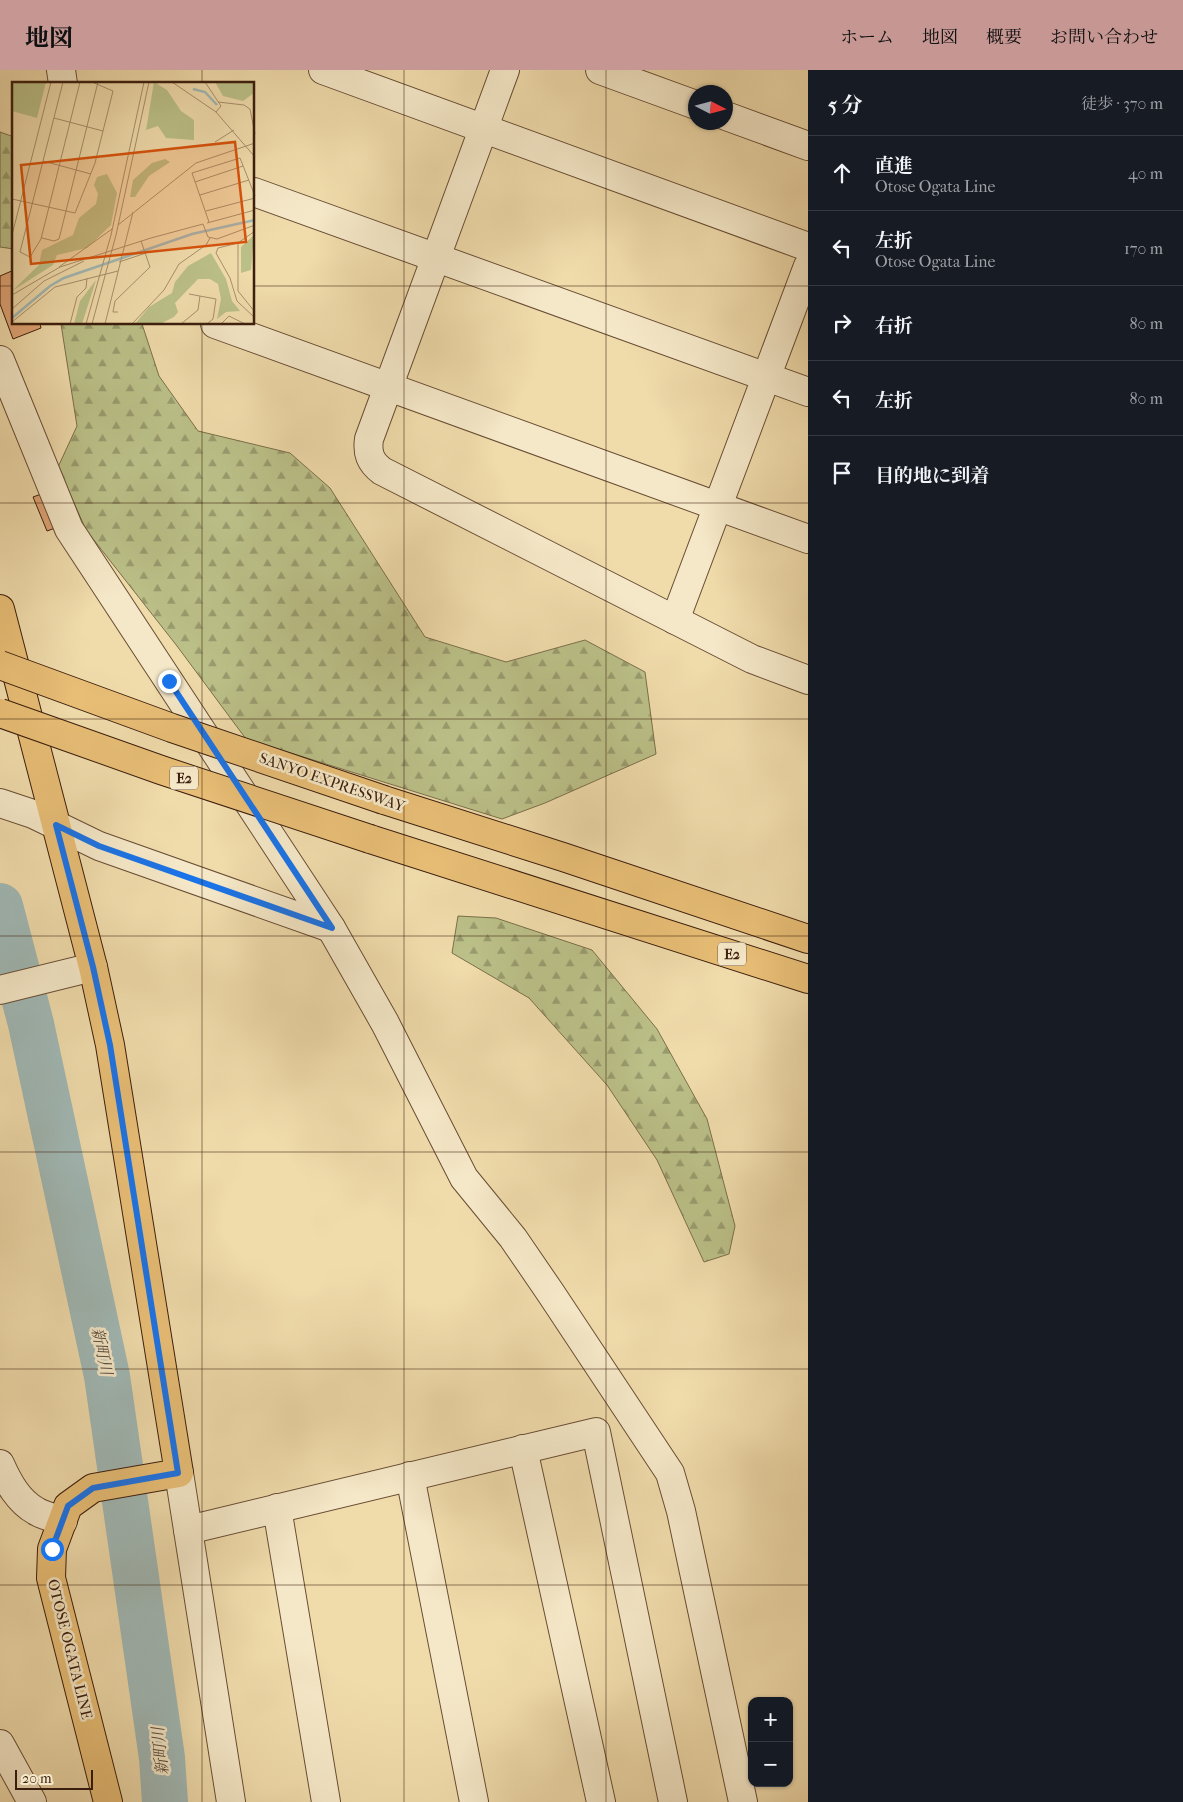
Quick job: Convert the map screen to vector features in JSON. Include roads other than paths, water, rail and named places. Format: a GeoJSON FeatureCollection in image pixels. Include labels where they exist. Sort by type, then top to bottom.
{"type":"FeatureCollection","features":[{"type":"Feature","properties":{"kind":"main road"},"geometry":{"type":"LineString","coordinates":[[0,609],[44,820],[117,1082],[171,1474]]}},
{"type":"Feature","properties":{"kind":"main road","name":"SANYO EXPRESSWAY"},"geometry":{"type":"LineString","coordinates":[[0,664],[172,728],[384,800],[563,857],[808,939]]}},
{"type":"Feature","properties":{"kind":"main road","name":"E2"},"geometry":{"type":"LineString","coordinates":[[0,713],[228,792],[808,980]]}},
{"type":"Feature","properties":{"kind":"main road","name":"OTOSE OGATA LINE"},"geometry":{"type":"LineString","coordinates":[[108,1802],[51,1578],[52,1549],[68,1506],[93,1488],[171,1474]]}},
{"type":"Feature","properties":{"kind":"street"},"geometry":{"type":"LineString","coordinates":[[323,70],[808,247]]}},
{"type":"Feature","properties":{"kind":"street"},"geometry":{"type":"LineString","coordinates":[[505,70],[368,444],[370,457],[374,465],[382,470],[675,620],[757,661],[808,680]]}},
{"type":"Feature","properties":{"kind":"street"},"geometry":{"type":"LineString","coordinates":[[600,70],[688,102]]}},
{"type":"Feature","properties":{"kind":"street"},"geometry":{"type":"LineString","coordinates":[[733,119],[808,146]]}},
{"type":"Feature","properties":{"kind":"street"},"geometry":{"type":"LineString","coordinates":[[255,192],[808,392]]}},
{"type":"Feature","properties":{"kind":"street"},"geometry":{"type":"LineString","coordinates":[[675,620],[808,266]]}},
{"type":"Feature","properties":{"kind":"street"},"geometry":{"type":"LineString","coordinates":[[218,325],[808,539]]}},
{"type":"Feature","properties":{"kind":"street"},"geometry":{"type":"LineString","coordinates":[[0,360],[69,529],[332,928],[385,1023],[464,1178],[524,1253],[670,1473],[681,1511],[744,1802]]}},
{"type":"Feature","properties":{"kind":"street"},"geometry":{"type":"LineString","coordinates":[[0,803],[44,820],[99,846],[332,928]]}},
{"type":"Feature","properties":{"kind":"street"},"geometry":{"type":"LineString","coordinates":[[0,990],[84,969]]}},
{"type":"Feature","properties":{"kind":"street"},"geometry":{"type":"LineString","coordinates":[[188,1530],[596,1432],[673,1802]]}},
{"type":"Feature","properties":{"kind":"street"},"geometry":{"type":"LineString","coordinates":[[523,1449],[601,1802]]}},
{"type":"Feature","properties":{"kind":"street"},"geometry":{"type":"LineString","coordinates":[[0,1464],[10,1485],[24,1502],[36,1511],[63,1521]]}},
{"type":"Feature","properties":{"kind":"street"},"geometry":{"type":"LineString","coordinates":[[171,1474],[188,1530],[231,1802]]}},
{"type":"Feature","properties":{"kind":"street"},"geometry":{"type":"LineString","coordinates":[[410,1476],[474,1802]]}},
{"type":"Feature","properties":{"kind":"street"},"geometry":{"type":"LineString","coordinates":[[278,1508],[326,1802]]}},
{"type":"Feature","properties":{"kind":"street"},"geometry":{"type":"LineString","coordinates":[[0,1744],[32,1802]]}},
{"type":"Feature","properties":{"kind":"waterway","name":"新町川"},"geometry":{"type":"LineString","coordinates":[[0,906],[31,1024],[107,1376],[162,1758],[165,1802]]}}]}
